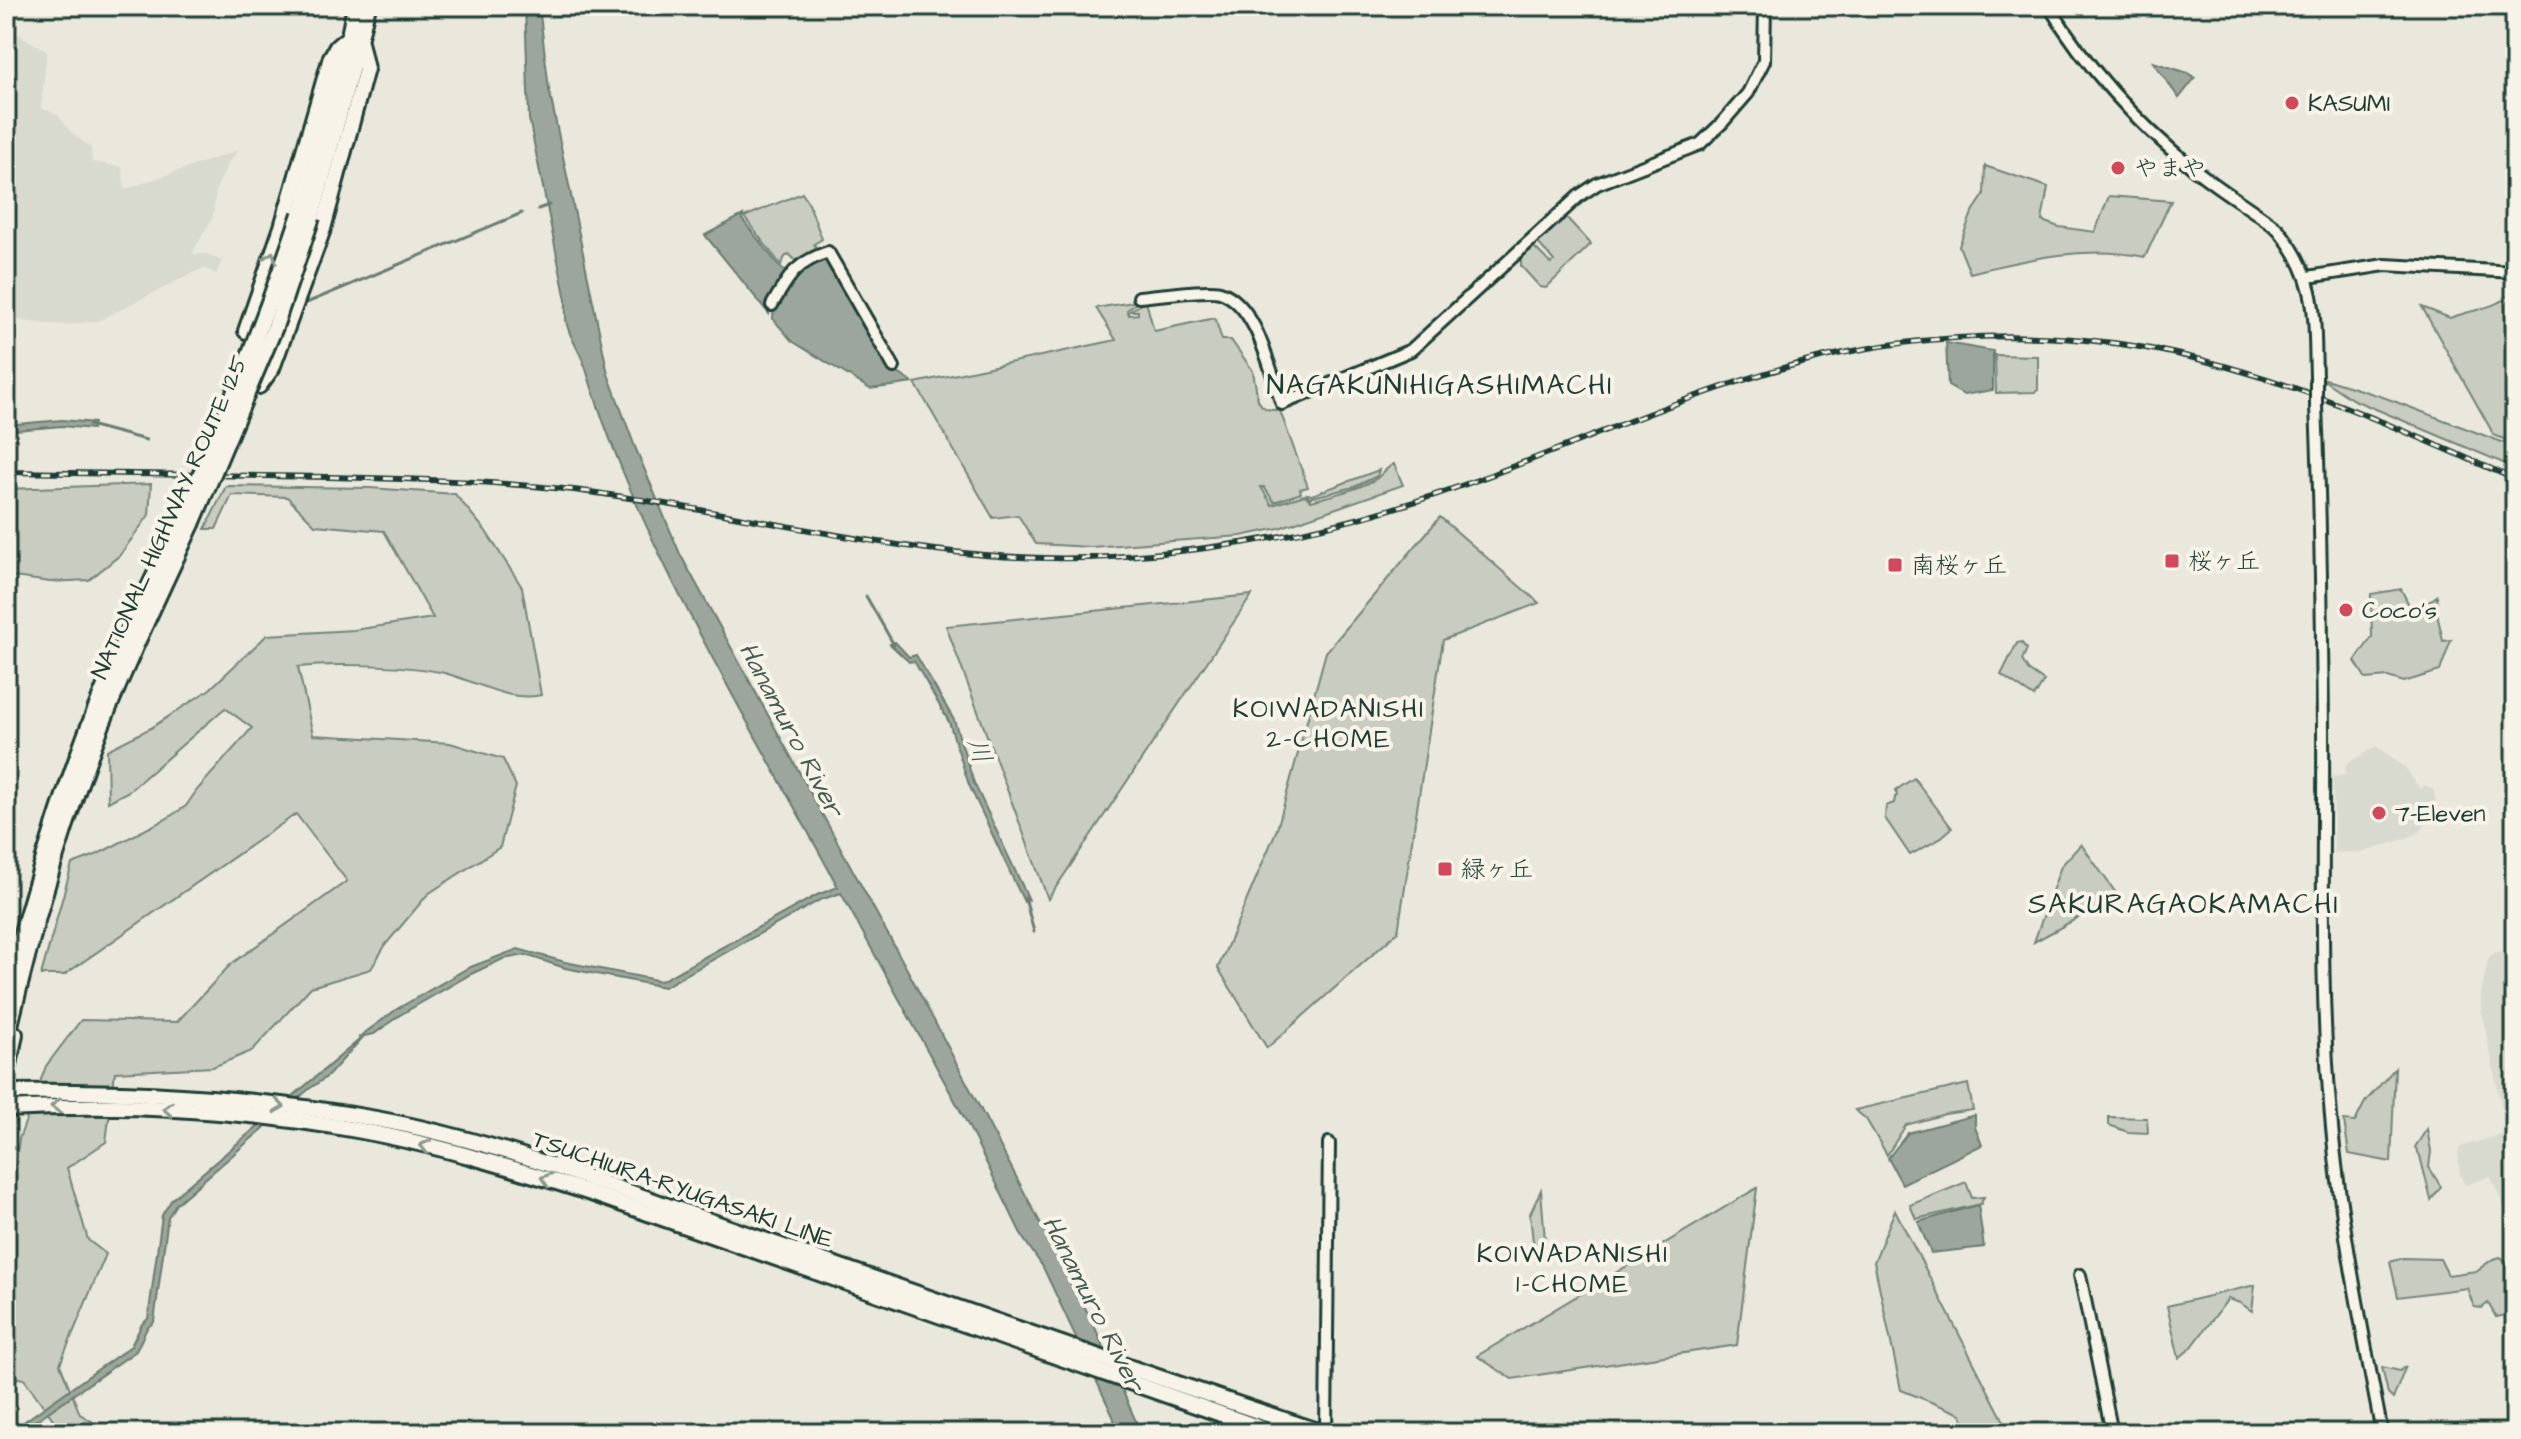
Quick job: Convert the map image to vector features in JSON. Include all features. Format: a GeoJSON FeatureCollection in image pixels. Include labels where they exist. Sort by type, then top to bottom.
{"type":"FeatureCollection","features":[{"type":"Feature","properties":{"kind":"main road","name":"NATIONAL HIGHWAY ROUTE 125"},"geometry":{"type":"LineString","coordinates":[[354,40],[355,6]]}},
{"type":"Feature","properties":{"kind":"main road","name":"NATIONAL HIGHWAY ROUTE 125"},"geometry":{"type":"LineString","coordinates":[[6,990],[36,881],[127,633],[186,521],[306,216],[354,40],[368,6]]}},
{"type":"Feature","properties":{"kind":"main road"},"geometry":{"type":"LineString","coordinates":[[246,331],[282,227],[331,57],[337,47],[354,40],[366,69],[323,229],[272,368],[259,386]]}},
{"type":"Feature","properties":{"kind":"main road","name":"NATIONAL HIGHWAY ROUTE 125"},"geometry":{"type":"LineString","coordinates":[[6,1043],[47,881],[83,758]]}},
{"type":"Feature","properties":{"kind":"main road"},"geometry":{"type":"LineString","coordinates":[[6,953],[35,851],[54,802],[83,758]]}},
{"type":"Feature","properties":{"kind":"main road"},"geometry":{"type":"LineString","coordinates":[[6,1080],[36,953],[80,810],[83,758]]}},
{"type":"Feature","properties":{"kind":"main road","name":"TSUCHIURA-RYUGASAKI LINE"},"geometry":{"type":"LineString","coordinates":[[6,1092],[104,1091],[198,1096],[378,1119],[503,1149],[1060,1344],[1325,1433]]}},
{"type":"Feature","properties":{"kind":"main road","name":"TSUCHIURA-RYUGASAKI LINE"},"geometry":{"type":"LineString","coordinates":[[6,1109],[106,1106],[183,1109],[309,1122],[375,1134],[500,1165],[591,1193],[1275,1433]]}},
{"type":"Feature","properties":{"kind":"street"},"geometry":{"type":"LineString","coordinates":[[1139,297],[1219,291],[1239,303],[1250,316],[1282,404],[1403,356],[1579,196],[1597,184],[1700,144],[1722,123],[1748,93],[1764,61],[1765,6]]}},
{"type":"Feature","properties":{"kind":"street"},"geometry":{"type":"LineString","coordinates":[[2049,6],[2075,47],[2148,129],[2194,169],[2278,229],[2308,277],[2316,328],[2323,726],[2322,919],[2328,1087],[2347,1247],[2382,1433]]}},
{"type":"Feature","properties":{"kind":"street"},"geometry":{"type":"LineString","coordinates":[[772,305],[796,267],[828,252],[894,367]]}},
{"type":"Feature","properties":{"kind":"street"},"geometry":{"type":"LineString","coordinates":[[2308,277],[2385,265],[2515,272]]}},
{"type":"Feature","properties":{"kind":"street"},"geometry":{"type":"LineString","coordinates":[[1325,1433],[1329,1143]]}},
{"type":"Feature","properties":{"kind":"street"},"geometry":{"type":"LineString","coordinates":[[2080,1275],[2112,1433]]}},
{"type":"Feature","properties":{"kind":"shaded area"},"geometry":{"type":"Polygon","coordinates":[[[525,6],[539,6],[549,89],[608,374],[680,554],[909,973],[1093,1323],[1141,1433],[1118,1433],[1113,1416],[1043,1267],[1023,1238],[966,1121],[841,893],[820,900],[664,987],[565,968],[526,955],[503,959],[471,974],[400,1015],[374,1034],[364,1036],[328,1076],[176,1204],[168,1217],[154,1322],[147,1328],[136,1351],[18,1433],[8,1433],[131,1346],[142,1324],[148,1319],[162,1215],[172,1199],[359,1037],[397,1009],[468,968],[518,949],[565,962],[661,981],[817,895],[838,887],[666,568],[636,502],[569,331],[566,300],[529,119],[525,6]]]}},
{"type":"Feature","properties":{"kind":"shaded area"},"geometry":{"type":"Polygon","coordinates":[[[6,35],[20,35],[47,51],[41,108],[58,115],[69,130],[91,148],[92,162],[122,167],[125,189],[239,150],[229,162],[216,189],[213,217],[192,254],[207,254],[222,261],[216,274],[206,269],[199,270],[98,321],[64,325],[6,317],[6,35]]]}},
{"type":"Feature","properties":{"kind":"shaded area"},"geometry":{"type":"Polygon","coordinates":[[[2153,62],[2188,73],[2195,78],[2179,98],[2153,62]]]}},
{"type":"Feature","properties":{"kind":"shaded area"},"geometry":{"type":"Polygon","coordinates":[[[1985,166],[2048,187],[2042,221],[2059,227],[2095,232],[2109,196],[2171,201],[2145,257],[2101,252],[2057,255],[1970,273],[1959,246],[1972,213],[1984,195],[1985,166]]]}},
{"type":"Feature","properties":{"kind":"shaded area"},"geometry":{"type":"Polygon","coordinates":[[[802,193],[822,239],[814,244],[819,252],[799,264],[789,254],[781,265],[744,217],[802,193]]]}},
{"type":"Feature","properties":{"kind":"shaded area"},"geometry":{"type":"Polygon","coordinates":[[[743,215],[742,219],[788,273],[770,303],[769,314],[705,235],[743,215]]]}},
{"type":"Feature","properties":{"kind":"shaded area"},"geometry":{"type":"Polygon","coordinates":[[[1566,217],[1591,244],[1546,288],[1540,287],[1521,266],[1521,259],[1534,247],[1551,264],[1554,261],[1538,243],[1566,217]]]}},
{"type":"Feature","properties":{"kind":"shaded area"},"geometry":{"type":"Polygon","coordinates":[[[827,254],[891,368],[913,383],[870,389],[792,341],[773,319],[778,296],[784,287],[799,272],[827,254]]]}},
{"type":"Feature","properties":{"kind":"shaded area"},"geometry":{"type":"Polygon","coordinates":[[[2515,295],[2515,444],[2494,435],[2422,307],[2450,318],[2489,306],[2515,295]]]}},
{"type":"Feature","properties":{"kind":"shaded area"},"geometry":{"type":"Polygon","coordinates":[[[1139,301],[1127,310],[1129,315],[1138,314],[1138,311],[1130,311],[1146,301],[1154,331],[1215,318],[1222,340],[1231,340],[1253,371],[1262,406],[1280,411],[1308,487],[1300,489],[1301,493],[1274,502],[1261,487],[1272,505],[1305,495],[1311,501],[1351,490],[1374,480],[1394,464],[1403,485],[1279,528],[1241,536],[1091,547],[1036,544],[1018,515],[993,518],[915,383],[1116,340],[1096,308],[1139,301]]]}},
{"type":"Feature","properties":{"kind":"shaded area"},"geometry":{"type":"Polygon","coordinates":[[[1946,343],[1993,351],[1993,390],[1964,395],[1948,386],[1946,343]]]}},
{"type":"Feature","properties":{"kind":"shaded area"},"geometry":{"type":"Polygon","coordinates":[[[1995,355],[2038,356],[2038,390],[1996,393],[1995,355]]]}},
{"type":"Feature","properties":{"kind":"shaded area"},"geometry":{"type":"Polygon","coordinates":[[[2319,377],[2383,397],[2515,447],[2515,468],[2352,399],[2319,377]]]}},
{"type":"Feature","properties":{"kind":"shaded area"},"geometry":{"type":"Polygon","coordinates":[[[62,420],[94,423],[92,429],[62,426],[6,431],[6,425],[62,420]]]}},
{"type":"Feature","properties":{"kind":"shaded area"},"geometry":{"type":"Polygon","coordinates":[[[1379,470],[1377,476],[1354,487],[1309,498],[1307,494],[1312,495],[1379,470]]]}},
{"type":"Feature","properties":{"kind":"shaded area"},"geometry":{"type":"Polygon","coordinates":[[[151,484],[149,515],[120,555],[89,580],[50,582],[6,576],[6,489],[151,484]]]}},
{"type":"Feature","properties":{"kind":"shaded area"},"geometry":{"type":"Polygon","coordinates":[[[226,486],[370,488],[455,494],[485,530],[522,587],[541,695],[516,696],[452,675],[425,670],[369,665],[298,667],[313,735],[450,743],[503,759],[516,786],[500,847],[428,894],[386,944],[371,969],[311,987],[252,1051],[213,1067],[115,1072],[106,1142],[67,1168],[88,1240],[106,1254],[60,1364],[80,1414],[111,1433],[63,1433],[24,1379],[6,1376],[6,1196],[11,1195],[19,1139],[46,1066],[81,1020],[177,1022],[231,964],[347,881],[296,814],[64,975],[41,975],[72,864],[96,855],[186,806],[252,728],[225,708],[129,791],[108,802],[107,750],[151,728],[210,689],[267,635],[354,630],[433,618],[384,531],[315,525],[287,497],[232,495],[216,529],[205,529],[226,486]]]}},
{"type":"Feature","properties":{"kind":"shaded area"},"geometry":{"type":"Polygon","coordinates":[[[1440,517],[1539,603],[1443,640],[1398,932],[1267,1048],[1218,968],[1277,829],[1326,652],[1440,517]]]}},
{"type":"Feature","properties":{"kind":"shaded area"},"geometry":{"type":"Polygon","coordinates":[[[2401,589],[2409,605],[2419,609],[2437,596],[2443,641],[2451,640],[2440,671],[2404,682],[2388,677],[2366,679],[2355,661],[2372,637],[2371,594],[2401,589]]]}},
{"type":"Feature","properties":{"kind":"shaded area"},"geometry":{"type":"Polygon","coordinates":[[[1252,595],[1048,899],[946,626],[1252,595]]]}},
{"type":"Feature","properties":{"kind":"shaded area"},"geometry":{"type":"Polygon","coordinates":[[[895,642],[909,657],[916,655],[954,720],[974,783],[1029,900],[1024,902],[969,785],[949,722],[914,661],[909,662],[890,644],[895,642]]]}},
{"type":"Feature","properties":{"kind":"shaded area"},"geometry":{"type":"Polygon","coordinates":[[[2021,642],[2027,649],[2022,660],[2028,670],[2044,681],[2034,697],[2001,675],[2017,643],[2021,642]]]}},
{"type":"Feature","properties":{"kind":"shaded area"},"geometry":{"type":"Polygon","coordinates":[[[2376,746],[2405,767],[2420,789],[2425,785],[2434,790],[2436,805],[2421,831],[2405,839],[2364,852],[2334,853],[2333,777],[2345,775],[2345,765],[2376,746]]]}},
{"type":"Feature","properties":{"kind":"shaded area"},"geometry":{"type":"Polygon","coordinates":[[[1914,778],[1952,828],[1938,840],[1910,855],[1885,818],[1886,806],[1894,803],[1896,790],[1914,778]]]}},
{"type":"Feature","properties":{"kind":"shaded area"},"geometry":{"type":"Polygon","coordinates":[[[2081,844],[2118,896],[2034,942],[2061,866],[2081,844]]]}},
{"type":"Feature","properties":{"kind":"shaded area"},"geometry":{"type":"Polygon","coordinates":[[[2495,952],[2515,954],[2515,1214],[2507,1212],[2490,1176],[2465,1186],[2458,1154],[2460,1147],[2507,1133],[2481,1010],[2481,992],[2489,957],[2495,952]]]}},
{"type":"Feature","properties":{"kind":"shaded area"},"geometry":{"type":"Polygon","coordinates":[[[2395,1068],[2391,1162],[2349,1154],[2344,1121],[2355,1122],[2365,1102],[2395,1068]]]}},
{"type":"Feature","properties":{"kind":"shaded area"},"geometry":{"type":"Polygon","coordinates":[[[1968,1084],[1973,1110],[1906,1125],[1887,1155],[1866,1119],[1855,1110],[1968,1084]]]}},
{"type":"Feature","properties":{"kind":"shaded area"},"geometry":{"type":"Polygon","coordinates":[[[1975,1115],[1975,1127],[1982,1145],[1902,1184],[1888,1158],[1908,1133],[1975,1115]]]}},
{"type":"Feature","properties":{"kind":"shaded area"},"geometry":{"type":"Polygon","coordinates":[[[2109,1117],[2147,1118],[2148,1133],[2128,1132],[2109,1125],[2109,1117]]]}},
{"type":"Feature","properties":{"kind":"shaded area"},"geometry":{"type":"Polygon","coordinates":[[[2427,1129],[2431,1151],[2429,1167],[2441,1187],[2431,1200],[2415,1147],[2427,1129]]]}},
{"type":"Feature","properties":{"kind":"shaded area"},"geometry":{"type":"Polygon","coordinates":[[[1966,1182],[1972,1198],[1984,1197],[1981,1204],[1916,1219],[1910,1205],[1966,1182]]]}},
{"type":"Feature","properties":{"kind":"shaded area"},"geometry":{"type":"Polygon","coordinates":[[[1757,1188],[1737,1345],[1512,1379],[1477,1356],[1757,1188]]]}},
{"type":"Feature","properties":{"kind":"shaded area"},"geometry":{"type":"Polygon","coordinates":[[[1541,1190],[1546,1253],[1534,1251],[1530,1214],[1541,1190]]]}},
{"type":"Feature","properties":{"kind":"shaded area"},"geometry":{"type":"Polygon","coordinates":[[[1978,1205],[1984,1247],[1931,1253],[1918,1222],[1978,1205]]]}},
{"type":"Feature","properties":{"kind":"shaded area"},"geometry":{"type":"Polygon","coordinates":[[[1895,1210],[2010,1433],[1968,1433],[1961,1414],[1901,1390],[1874,1262],[1895,1210]]]}},
{"type":"Feature","properties":{"kind":"shaded area"},"geometry":{"type":"Polygon","coordinates":[[[2500,1257],[2514,1274],[2515,1313],[2496,1317],[2488,1303],[2482,1308],[2474,1307],[2467,1288],[2398,1297],[2390,1262],[2403,1258],[2440,1259],[2448,1275],[2476,1271],[2500,1257]]]}},
{"type":"Feature","properties":{"kind":"shaded area"},"geometry":{"type":"Polygon","coordinates":[[[2255,1285],[2252,1311],[2228,1299],[2191,1348],[2179,1358],[2167,1306],[2255,1285]]]}},
{"type":"Feature","properties":{"kind":"shaded area"},"geometry":{"type":"Polygon","coordinates":[[[2406,1366],[2393,1399],[2388,1394],[2382,1367],[2400,1371],[2406,1366]]]}},
{"type":"Feature","properties":{"kind":"waterway"},"geometry":{"type":"LineString","coordinates":[[538,209],[549,205]]}},
{"type":"Feature","properties":{"kind":"waterway"},"geometry":{"type":"LineString","coordinates":[[304,304],[522,213]]}},
{"type":"Feature","properties":{"kind":"waterway"},"geometry":{"type":"LineString","coordinates":[[89,425],[146,440]]}},
{"type":"Feature","properties":{"kind":"waterway","name":"川"},"geometry":{"type":"LineString","coordinates":[[866,596],[894,645]]}},
{"type":"Feature","properties":{"kind":"waterway","name":"川"},"geometry":{"type":"LineString","coordinates":[[1025,898],[1034,932]]}},
{"type":"Feature","properties":{"kind":"railway"},"geometry":{"type":"LineString","coordinates":[[6,472],[329,477],[513,484],[641,500],[908,546],[1043,558],[1111,557],[1218,547],[1357,519],[1495,474],[1752,377],[1880,346],[1997,336],[2113,343],[2217,364],[2268,379],[2368,416],[2515,479]]}},
{"type":"Feature","properties":{"kind":"place","name":"KASUMI"},"geometry":{"type":"Point","coordinates":[2292,103]}},
{"type":"Feature","properties":{"kind":"place","name":"やまや"},"geometry":{"type":"Point","coordinates":[2118,168]}},
{"type":"Feature","properties":{"kind":"place","name":"桜ヶ丘"},"geometry":{"type":"Point","coordinates":[2172,561]}},
{"type":"Feature","properties":{"kind":"place","name":"南桜ヶ丘"},"geometry":{"type":"Point","coordinates":[1895,565]}},
{"type":"Feature","properties":{"kind":"place","name":"Coco's"},"geometry":{"type":"Point","coordinates":[2346,610]}},
{"type":"Feature","properties":{"kind":"place","name":"7-Eleven"},"geometry":{"type":"Point","coordinates":[2379,813]}},
{"type":"Feature","properties":{"kind":"place","name":"緑ヶ丘"},"geometry":{"type":"Point","coordinates":[1445,869]}},
{"type":"Feature","properties":{"kind":"district","name":"NAGAKUNIHIGASHIMACHI"},"geometry":{"type":"Point","coordinates":[1440,384]}},
{"type":"Feature","properties":{"kind":"district","name":"KOIWADANISHI 2-CHOME"},"geometry":{"type":"Point","coordinates":[1329,723]}},
{"type":"Feature","properties":{"kind":"district","name":"SAKURAGAOKAMACHI"},"geometry":{"type":"Point","coordinates":[2184,903]}},
{"type":"Feature","properties":{"kind":"district","name":"KOIWADANISHI 1-CHOME"},"geometry":{"type":"Point","coordinates":[1573,1268]}},
{"type":"Feature","properties":{"kind":"water label","name":"Hanamuro River"},"geometry":{"type":"Point","coordinates":[792,729]}},
{"type":"Feature","properties":{"kind":"water label","name":"Hanamuro River"},"geometry":{"type":"Point","coordinates":[1094,1303]}}]}
